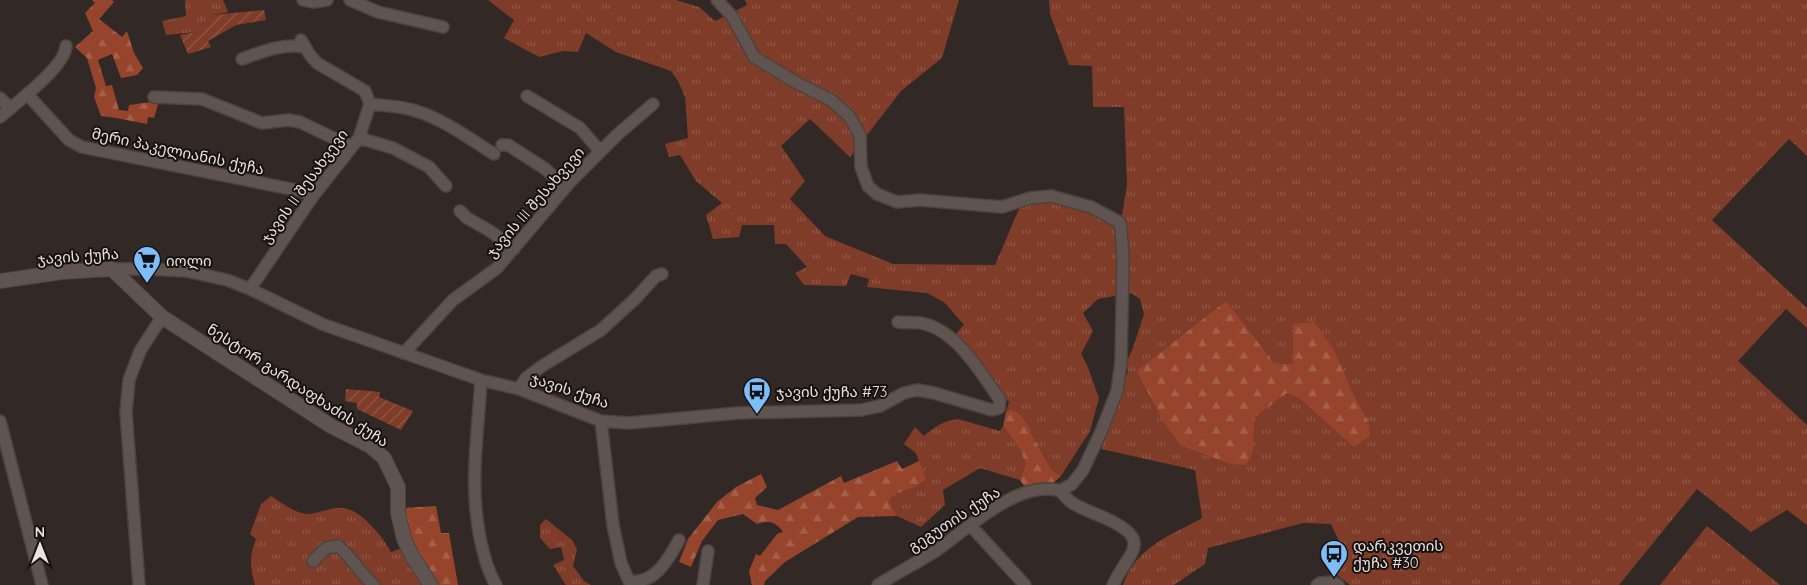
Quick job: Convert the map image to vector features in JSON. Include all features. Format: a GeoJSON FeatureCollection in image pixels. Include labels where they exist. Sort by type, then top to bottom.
{"type":"FeatureCollection","features":[{"type":"Feature","properties":{"kind":"street"},"geometry":{"type":"LineString","coordinates":[[303,0],[313,2],[327,0]]}},
{"type":"Feature","properties":{"kind":"street"},"geometry":{"type":"LineString","coordinates":[[350,0],[378,12],[443,27]]}},
{"type":"Feature","properties":{"kind":"street"},"geometry":{"type":"LineString","coordinates":[[717,0],[732,16],[754,57],[797,83],[831,100],[849,116],[860,135],[861,167],[868,186],[877,194],[897,202],[920,200],[1002,207],[1030,198],[1051,196],[1091,207],[1119,222],[1123,257],[1121,362],[1117,391],[1101,432],[1083,470],[1072,484],[1060,491],[1070,502],[1129,532],[1134,540],[1134,550],[1113,585]]}},
{"type":"Feature","properties":{"kind":"street"},"geometry":{"type":"LineString","coordinates":[[242,59],[263,51],[303,44],[317,63],[365,90],[370,104],[404,108],[419,112],[456,130],[494,154]]}},
{"type":"Feature","properties":{"kind":"street"},"geometry":{"type":"LineString","coordinates":[[0,117],[27,94],[62,59],[66,46]]}},
{"type":"Feature","properties":{"kind":"street","name":"მერი პაკელიანის ქუჩა"},"geometry":{"type":"LineString","coordinates":[[27,94],[70,140],[82,147],[300,191],[313,196]]}},
{"type":"Feature","properties":{"kind":"street","name":"ჯავის III შესახვევი"},"geometry":{"type":"LineString","coordinates":[[527,96],[580,128],[600,151]]}},
{"type":"Feature","properties":{"kind":"street"},"geometry":{"type":"LineString","coordinates":[[154,97],[202,99],[262,123],[288,120],[300,122],[356,143],[393,148],[429,167],[446,186]]}},
{"type":"Feature","properties":{"kind":"street"},"geometry":{"type":"LineString","coordinates":[[0,98],[10,108]]}},
{"type":"Feature","properties":{"kind":"street","name":"ჯავის II შესახვევი"},"geometry":{"type":"LineString","coordinates":[[250,289],[313,196],[356,143],[370,104]]}},
{"type":"Feature","properties":{"kind":"street","name":"ჯავის III შესახვევი"},"geometry":{"type":"LineString","coordinates":[[404,353],[453,300],[497,268],[566,187],[600,151],[653,104]]}},
{"type":"Feature","properties":{"kind":"street"},"geometry":{"type":"LineString","coordinates":[[502,145],[508,145],[544,168],[566,187]]}},
{"type":"Feature","properties":{"kind":"street"},"geometry":{"type":"LineString","coordinates":[[460,211],[467,218],[490,231],[514,249]]}},
{"type":"Feature","properties":{"kind":"street","name":"ჯავის ქუჩა"},"geometry":{"type":"LineString","coordinates":[[0,281],[62,272],[149,268],[186,271],[227,280],[322,324],[482,380],[519,389],[601,420],[629,423],[738,413],[861,410],[880,406],[904,392],[917,390],[992,410],[999,408],[1000,400],[966,352],[945,334],[923,324],[898,322]]}},
{"type":"Feature","properties":{"kind":"street","name":"ნესტორ გარდაფხაძის ქუჩა"},"geometry":{"type":"LineString","coordinates":[[112,269],[162,317],[332,426],[370,446],[384,458],[398,487],[398,513],[404,539],[412,556],[431,585]]}},
{"type":"Feature","properties":{"kind":"street"},"geometry":{"type":"LineString","coordinates":[[519,389],[526,378],[542,366],[601,330],[635,299],[656,276],[662,274]]}},
{"type":"Feature","properties":{"kind":"street"},"geometry":{"type":"LineString","coordinates":[[139,585],[126,412],[130,380],[140,351],[162,317]]}},
{"type":"Feature","properties":{"kind":"street"},"geometry":{"type":"LineString","coordinates":[[482,380],[474,487],[476,518],[487,570],[496,585]]}},
{"type":"Feature","properties":{"kind":"street"},"geometry":{"type":"LineString","coordinates":[[601,420],[613,525],[621,564],[629,580],[636,583],[645,583],[656,575],[665,566],[679,540]]}},
{"type":"Feature","properties":{"kind":"street"},"geometry":{"type":"LineString","coordinates":[[0,421],[42,585]]}},
{"type":"Feature","properties":{"kind":"street","name":"გეგუთის ქუჩა"},"geometry":{"type":"LineString","coordinates":[[882,584],[937,550],[1003,502],[1027,492],[1050,489],[1060,491]]}},
{"type":"Feature","properties":{"kind":"street"},"geometry":{"type":"LineString","coordinates":[[970,525],[1025,585]]}},
{"type":"Feature","properties":{"kind":"street"},"geometry":{"type":"LineString","coordinates":[[313,561],[326,548],[338,546],[374,585]]}},
{"type":"Feature","properties":{"kind":"street"},"geometry":{"type":"LineString","coordinates":[[703,585],[708,551]]}},
{"type":"Feature","properties":{"kind":"street"},"geometry":{"type":"LineString","coordinates":[[1319,584],[1334,582],[1338,585]]}},
{"type":"Feature","properties":{"kind":"green space"},"geometry":{"type":"Polygon","coordinates":[[[92,0],[112,0],[114,2],[99,19],[122,37],[127,31],[134,53],[143,68],[137,75],[121,78],[112,54],[98,60],[106,86],[112,85],[119,110],[128,111],[129,105],[159,101],[154,118],[148,117],[147,124],[101,116],[94,97],[96,88],[87,58],[75,47],[93,31],[85,13],[95,3],[92,0]]]}},
{"type":"Feature","properties":{"kind":"green space"},"geometry":{"type":"Polygon","coordinates":[[[185,0],[223,0],[228,12],[211,15],[195,32],[166,35],[162,21],[186,16],[185,0]]]}},
{"type":"Feature","properties":{"kind":"green space"},"geometry":{"type":"Polygon","coordinates":[[[488,0],[676,0],[699,7],[715,21],[747,5],[745,0],[959,0],[942,58],[901,91],[850,157],[810,119],[781,146],[805,181],[790,199],[825,236],[893,264],[995,265],[1025,195],[1122,215],[1127,184],[1124,107],[1093,107],[1092,66],[1069,65],[1050,14],[1049,0],[1807,0],[1807,156],[1789,139],[1712,220],[1807,308],[1807,328],[1786,309],[1738,361],[1807,425],[1807,525],[1787,510],[1751,532],[1697,489],[1619,585],[1350,585],[1329,569],[1328,561],[1339,541],[1331,524],[1303,523],[1208,548],[1205,564],[1174,585],[1123,585],[1136,561],[1145,552],[1166,537],[1202,518],[1195,470],[1101,449],[1128,371],[1126,363],[1144,314],[1140,299],[1131,293],[1098,299],[1083,313],[1093,331],[1081,354],[1099,398],[1090,431],[1061,476],[1051,469],[1032,435],[1030,427],[1019,413],[1011,409],[1006,412],[1009,402],[956,334],[964,325],[945,303],[927,293],[867,287],[869,279],[851,274],[846,286],[804,285],[795,273],[807,267],[786,244],[775,244],[774,225],[742,225],[739,237],[713,239],[706,215],[722,203],[696,181],[680,155],[669,157],[665,144],[688,138],[685,97],[671,71],[616,52],[586,33],[578,52],[563,51],[539,57],[504,38],[514,20],[488,0]],[[1293,324],[1294,364],[1274,363],[1260,347],[1181,446],[1230,464],[1254,418],[1287,393],[1301,400],[1325,421],[1367,420],[1351,389],[1293,324]]]}},
{"type":"Feature","properties":{"kind":"green space"},"geometry":{"type":"Polygon","coordinates":[[[264,10],[266,20],[236,25],[208,41],[211,47],[188,54],[180,35],[195,32],[211,15],[264,10]]]}},
{"type":"Feature","properties":{"kind":"green space"},"geometry":{"type":"Polygon","coordinates":[[[1226,301],[1274,363],[1293,364],[1293,324],[1314,322],[1333,348],[1368,421],[1370,436],[1354,447],[1301,400],[1287,393],[1254,418],[1253,452],[1246,465],[1230,464],[1181,446],[1163,421],[1137,371],[1226,301]]]}},
{"type":"Feature","properties":{"kind":"green space"},"geometry":{"type":"Polygon","coordinates":[[[346,389],[380,392],[379,397],[413,411],[401,430],[357,409],[357,403],[345,401],[346,389]]]}},
{"type":"Feature","properties":{"kind":"green space"},"geometry":{"type":"Polygon","coordinates":[[[1011,409],[1019,413],[1030,427],[1032,435],[1051,469],[1061,476],[1051,485],[1027,490],[1020,480],[1025,466],[1024,460],[1020,450],[1003,426],[1006,412],[1011,409]]]}},
{"type":"Feature","properties":{"kind":"green space"},"geometry":{"type":"Polygon","coordinates":[[[958,419],[1000,431],[1003,426],[1020,450],[1024,460],[1025,466],[1020,480],[980,468],[943,490],[945,505],[921,527],[897,516],[889,502],[893,495],[905,490],[919,461],[916,453],[904,444],[915,427],[924,436],[940,424],[958,419]]]}},
{"type":"Feature","properties":{"kind":"green space"},"geometry":{"type":"Polygon","coordinates":[[[897,461],[902,469],[919,461],[926,479],[917,486],[893,495],[889,502],[897,516],[858,517],[785,562],[765,581],[764,585],[752,585],[749,571],[756,554],[760,556],[777,534],[783,532],[775,524],[765,522],[757,524],[743,514],[718,520],[702,541],[691,567],[679,562],[688,539],[717,502],[736,487],[761,474],[767,487],[755,498],[757,505],[778,510],[841,476],[844,483],[897,461]]]}},
{"type":"Feature","properties":{"kind":"green space"},"geometry":{"type":"Polygon","coordinates":[[[271,496],[301,513],[306,514],[344,508],[358,514],[378,532],[391,552],[400,549],[420,576],[424,585],[379,585],[366,582],[363,585],[255,585],[251,562],[256,539],[250,534],[261,504],[271,496]]]}},
{"type":"Feature","properties":{"kind":"green space"},"geometry":{"type":"Polygon","coordinates":[[[436,506],[441,533],[449,533],[458,585],[435,585],[411,546],[403,508],[436,506]]]}},
{"type":"Feature","properties":{"kind":"green space"},"geometry":{"type":"Polygon","coordinates":[[[546,519],[572,540],[577,549],[573,566],[584,581],[591,585],[566,585],[553,565],[564,560],[561,547],[550,549],[540,538],[540,525],[546,519]]]}},
{"type":"Feature","properties":{"kind":"green space"},"geometry":{"type":"Polygon","coordinates":[[[1707,526],[1780,585],[1660,585],[1707,526]]]}},
{"type":"Feature","properties":{"kind":"place","name":"იოლი"},"geometry":{"type":"Point","coordinates":[147,284]}},
{"type":"Feature","properties":{"kind":"place","name":"ჯავის ქუჩა #73"},"geometry":{"type":"Point","coordinates":[757,415]}},
{"type":"Feature","properties":{"kind":"place","name":"დარკვეთის ქუჩა #30"},"geometry":{"type":"Point","coordinates":[1334,578]}}]}
